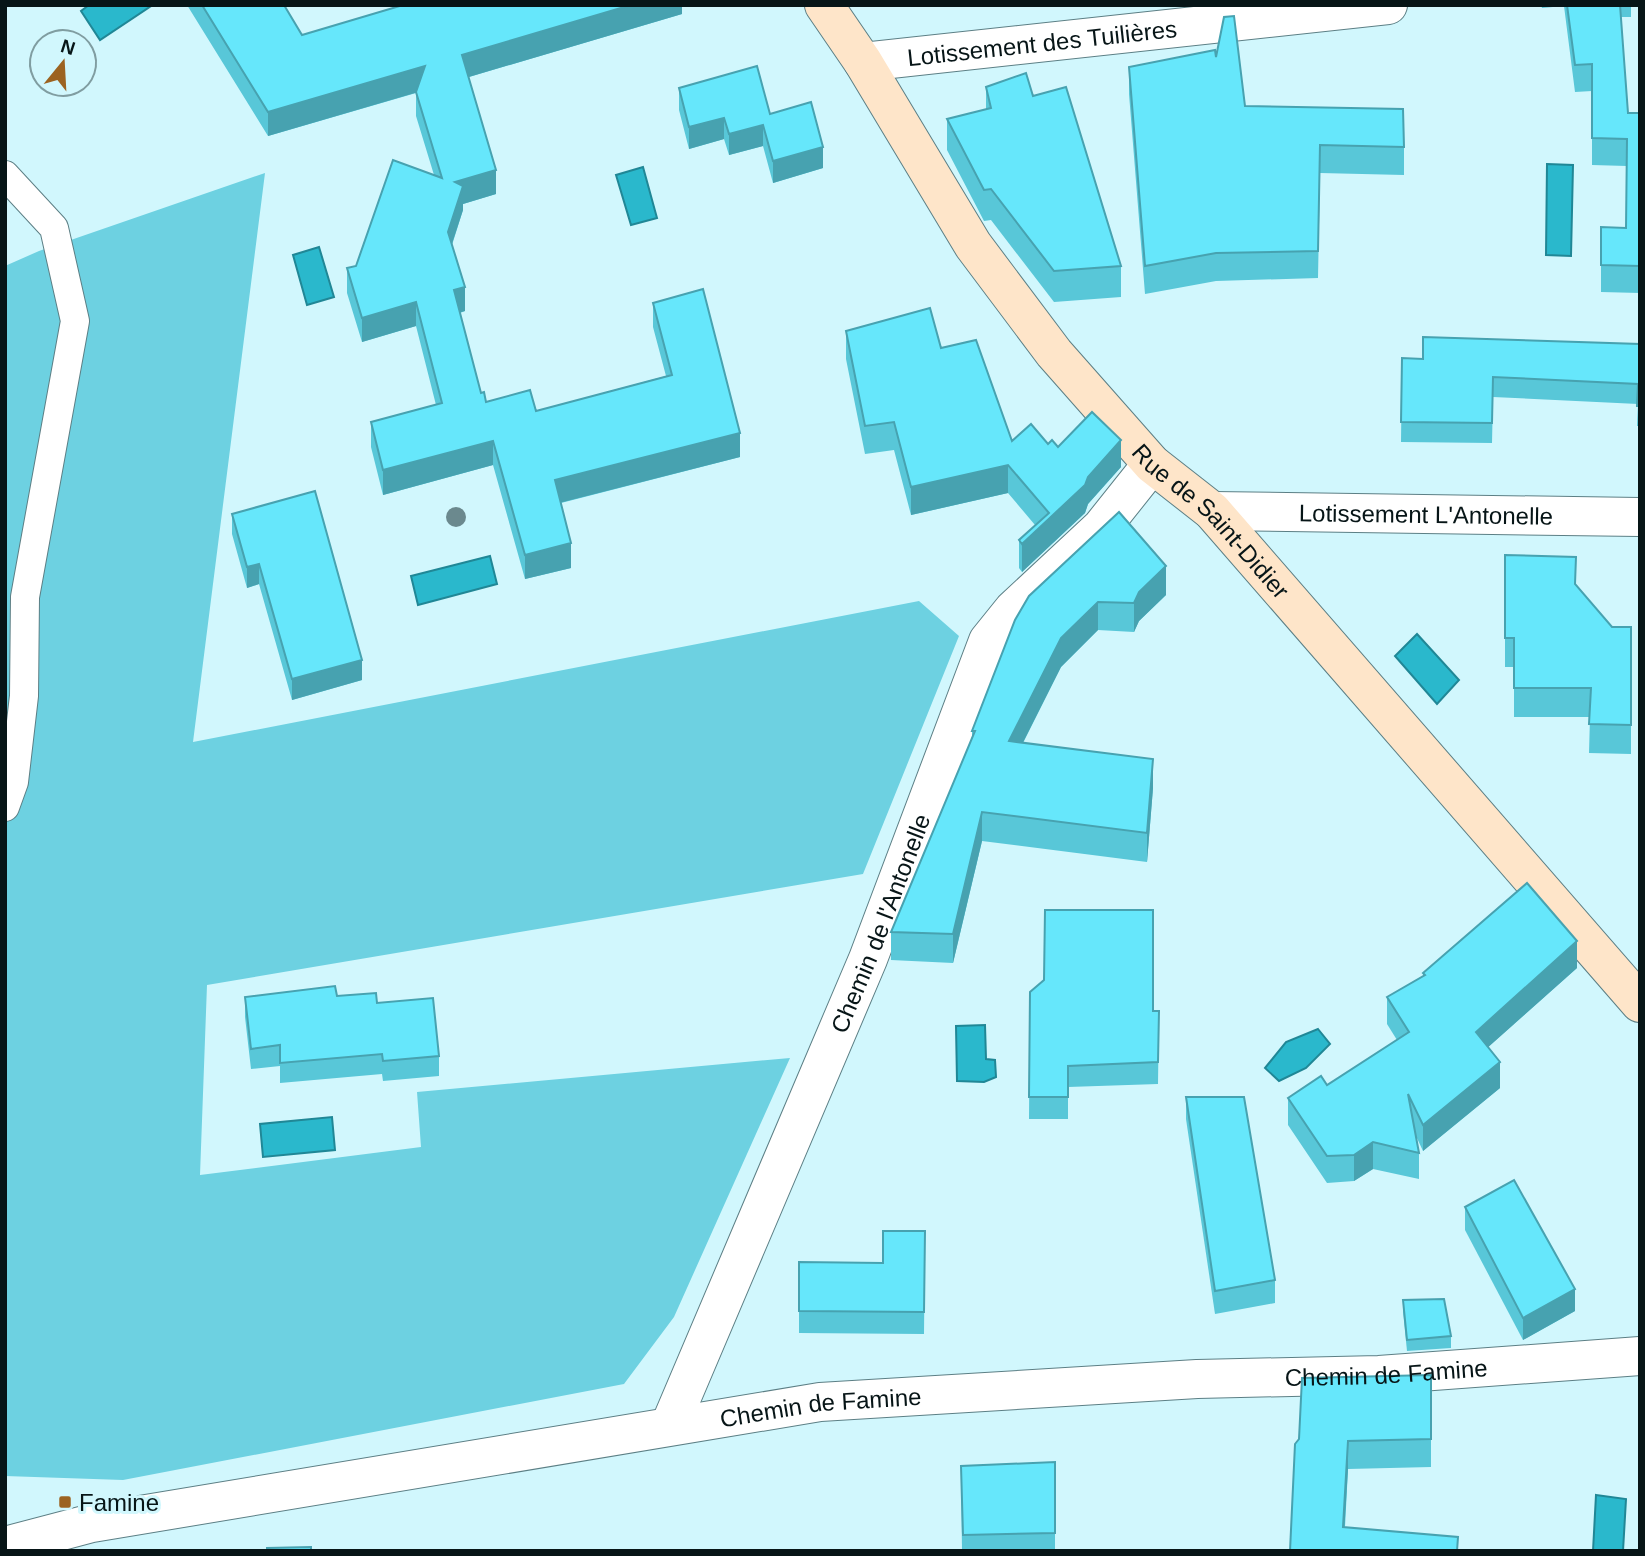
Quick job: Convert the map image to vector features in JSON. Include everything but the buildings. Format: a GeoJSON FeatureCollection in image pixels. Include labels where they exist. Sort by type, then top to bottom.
{"type":"FeatureCollection","features":[{"type":"Feature","properties":{"kind":"street","name":"Rue de Saint-Didier"},"geometry":{"type":"LineString","coordinates":[[824,5],[863,62],[973,245],[1054,353],[1152,464],[1212,511],[1634,988]]}},
{"type":"Feature","properties":{"kind":"street","name":"Lotissement des Tuilières"},"geometry":{"type":"LineString","coordinates":[[863,62],[1388,5]]}},
{"type":"Feature","properties":{"kind":"street","name":"Chemin de l'Antonelle"},"geometry":{"type":"LineString","coordinates":[[670,1425],[863,972],[988,641],[1013,610],[1101,528],[1152,464]]}},
{"type":"Feature","properties":{"kind":"street","name":"Lotissement L'Antonelle"},"geometry":{"type":"LineString","coordinates":[[1212,511],[1640,517]]}},
{"type":"Feature","properties":{"kind":"street","name":"Chemin de Famine"},"geometry":{"type":"LineString","coordinates":[[10,1547],[92,1523],[820,1402],[1197,1379],[1379,1375],[1640,1356]]}},
{"type":"Feature","properties":{"kind":"lane"},"geometry":{"type":"LineString","coordinates":[[5,175],[54,228],[75,321],[25,597],[24,696],[14,782],[5,807]]}},
{"type":"Feature","properties":{"kind":"shaded area"},"geometry":{"type":"Polygon","coordinates":[[[89,5],[151,6],[100,40],[98,28],[92,28],[81,11],[89,5]]]}},
{"type":"Feature","properties":{"kind":"shaded area"},"geometry":{"type":"Polygon","coordinates":[[[1547,164],[1573,165],[1571,256],[1546,255],[1547,164]]]}},
{"type":"Feature","properties":{"kind":"shaded area"},"geometry":{"type":"Polygon","coordinates":[[[643,167],[657,218],[631,225],[616,175],[643,167]]]}},
{"type":"Feature","properties":{"kind":"shaded area"},"geometry":{"type":"Polygon","coordinates":[[[265,173],[193,742],[919,601],[959,636],[863,874],[207,985],[200,1175],[421,1147],[417,1092],[790,1058],[674,1317],[624,1384],[123,1480],[5,1476],[5,266],[39,251],[265,173]]]}},
{"type":"Feature","properties":{"kind":"shaded area"},"geometry":{"type":"Polygon","coordinates":[[[319,247],[334,297],[307,305],[293,255],[319,247]]]}},
{"type":"Feature","properties":{"kind":"shaded area"},"geometry":{"type":"Polygon","coordinates":[[[490,556],[497,584],[418,605],[411,576],[490,556]]]}},
{"type":"Feature","properties":{"kind":"shaded area"},"geometry":{"type":"Polygon","coordinates":[[[1417,634],[1459,680],[1437,704],[1395,656],[1417,634]]]}},
{"type":"Feature","properties":{"kind":"shaded area"},"geometry":{"type":"Polygon","coordinates":[[[985,1025],[986,1059],[995,1060],[996,1077],[984,1082],[957,1081],[956,1026],[985,1025]]]}},
{"type":"Feature","properties":{"kind":"shaded area"},"geometry":{"type":"Polygon","coordinates":[[[1318,1029],[1330,1044],[1306,1068],[1279,1081],[1265,1068],[1286,1042],[1318,1029]]]}},
{"type":"Feature","properties":{"kind":"shaded area"},"geometry":{"type":"Polygon","coordinates":[[[332,1117],[335,1150],[263,1157],[260,1124],[332,1117]]]}},
{"type":"Feature","properties":{"kind":"shaded area"},"geometry":{"type":"Polygon","coordinates":[[[1596,1495],[1626,1499],[1623,1551],[1593,1551],[1596,1495]]]}},
{"type":"Feature","properties":{"kind":"place","name":"Famine"},"geometry":{"type":"Point","coordinates":[65,1502]}}]}
